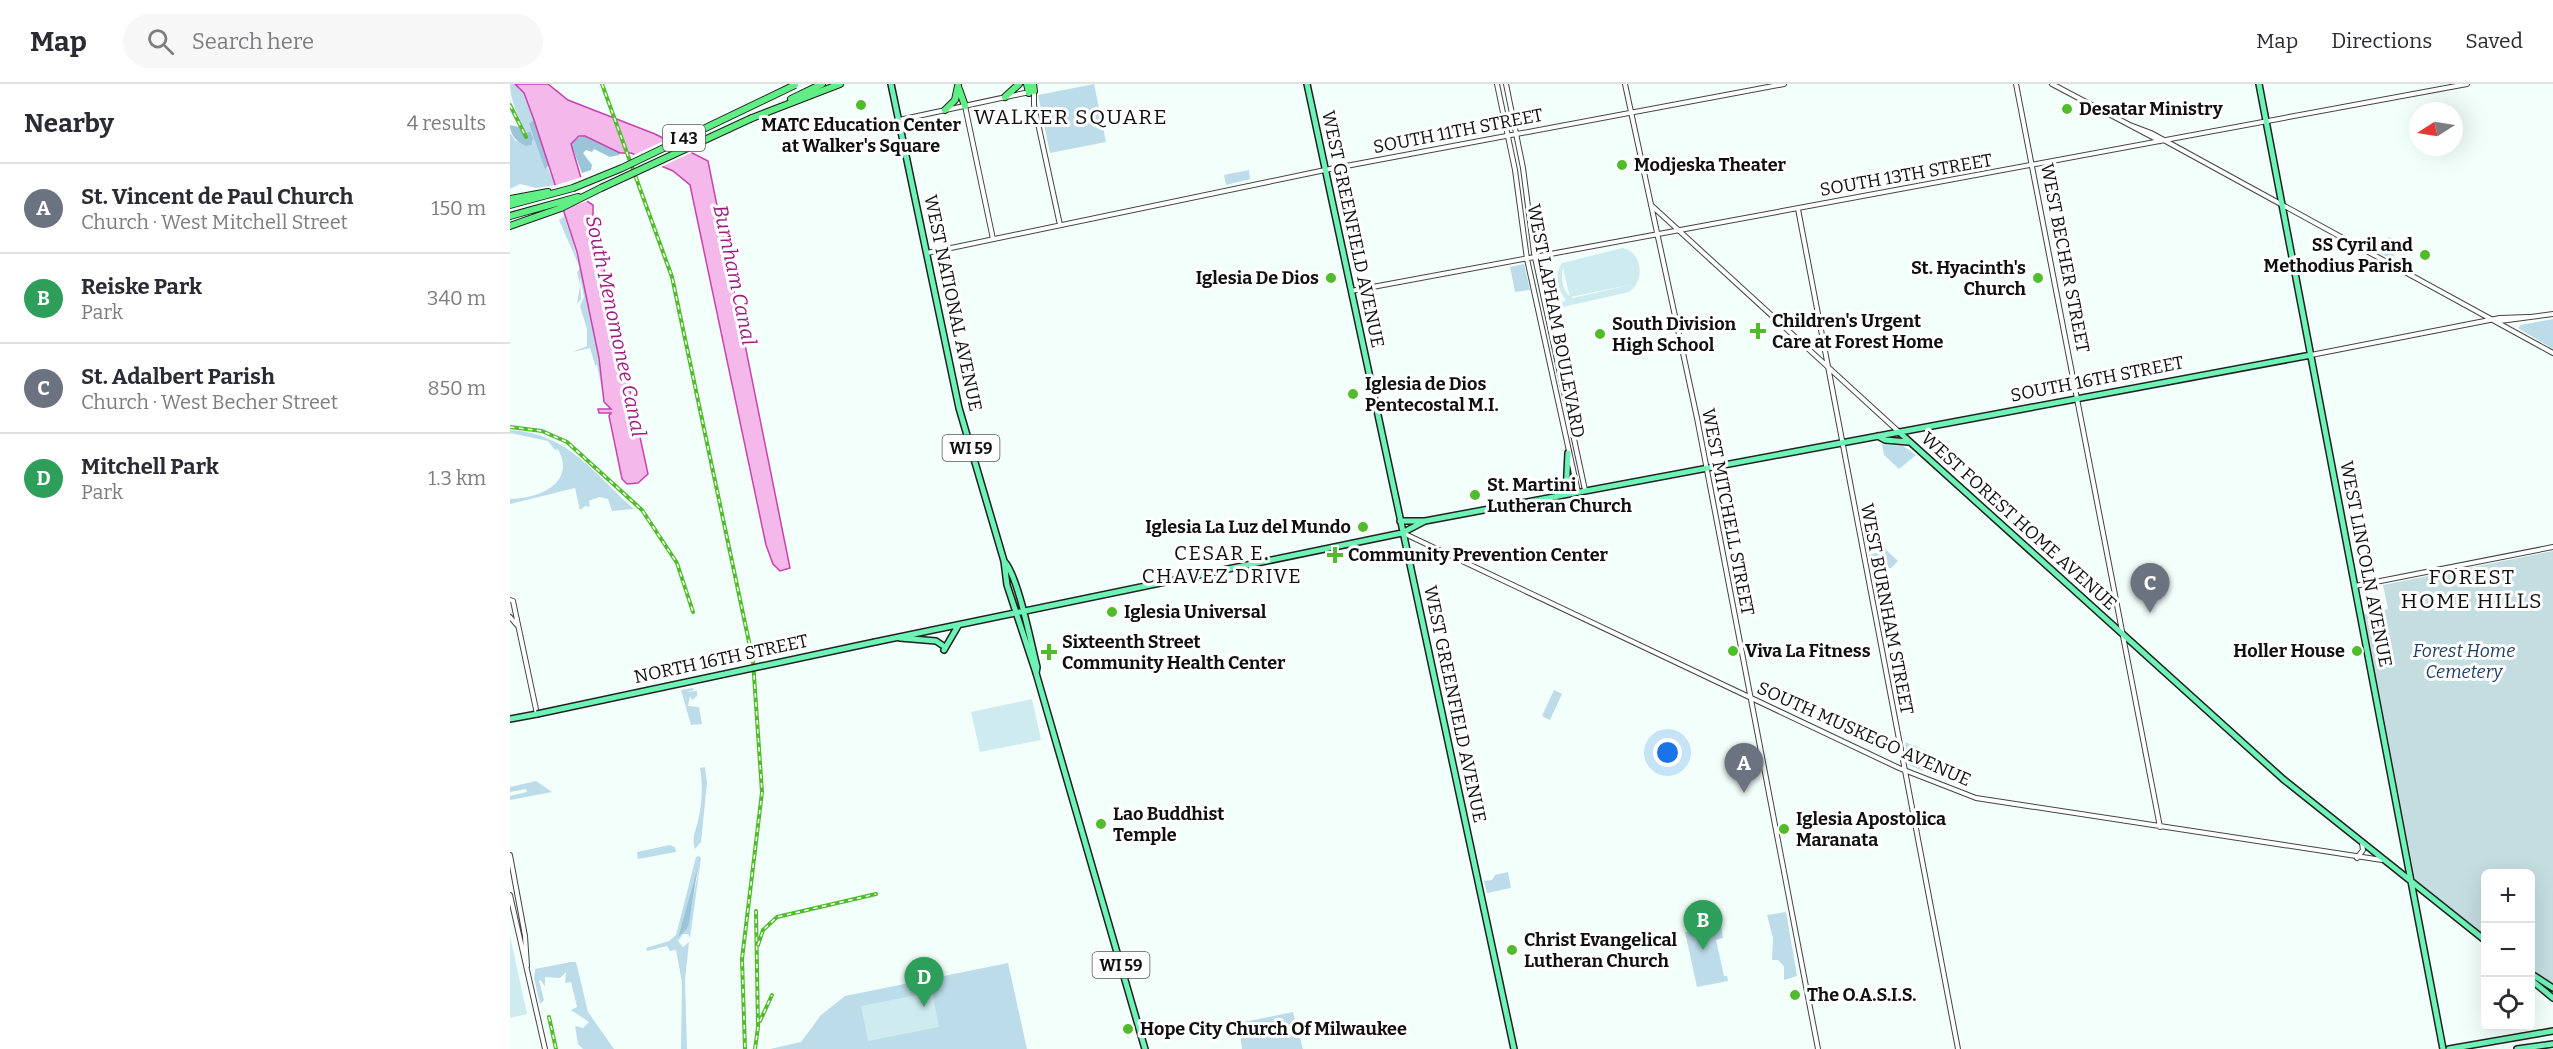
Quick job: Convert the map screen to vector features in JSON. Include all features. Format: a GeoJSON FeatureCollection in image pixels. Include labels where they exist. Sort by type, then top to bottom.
{"type":"FeatureCollection","features":[{"type":"Feature","properties":{"kind":"highway","name":"I 43"},"geometry":{"type":"LineString","coordinates":[[510,205],[573,188],[622,168],[795,84]]}},
{"type":"Feature","properties":{"kind":"highway","name":"I 43"},"geometry":{"type":"LineString","coordinates":[[510,216],[601,188],[822,84]]}},
{"type":"Feature","properties":{"kind":"highway"},"geometry":{"type":"LineString","coordinates":[[752,118],[840,84]]}},
{"type":"Feature","properties":{"kind":"highway"},"geometry":{"type":"LineString","coordinates":[[1005,97],[1019,84]]}},
{"type":"Feature","properties":{"kind":"highway"},"geometry":{"type":"LineString","coordinates":[[1027,84],[1032,89]]}},
{"type":"Feature","properties":{"kind":"highway"},"geometry":{"type":"LineString","coordinates":[[959,85],[965,106]]}},
{"type":"Feature","properties":{"kind":"highway"},"geometry":{"type":"LineString","coordinates":[[945,110],[955,100],[959,85]]}},
{"type":"Feature","properties":{"kind":"highway"},"geometry":{"type":"LineString","coordinates":[[510,199],[573,188]]}},
{"type":"Feature","properties":{"kind":"highway"},"geometry":{"type":"LineString","coordinates":[[510,226],[561,208],[601,188]]}},
{"type":"Feature","properties":{"kind":"main road","name":"WEST NATIONAL AVENUE"},"geometry":{"type":"LineString","coordinates":[[891,84],[959,408],[1145,1049]]}},
{"type":"Feature","properties":{"kind":"main road","name":"WEST GREENFIELD AVENUE"},"geometry":{"type":"LineString","coordinates":[[1307,84],[1514,1049]]}},
{"type":"Feature","properties":{"kind":"main road","name":"WEST LINCOLN AVENUE"},"geometry":{"type":"LineString","coordinates":[[2259,84],[2443,1049]]}},
{"type":"Feature","properties":{"kind":"main road","name":"SOUTH 16TH STREET"},"geometry":{"type":"LineString","coordinates":[[1425,521],[2311,355]]}},
{"type":"Feature","properties":{"kind":"main road","name":"WEST FOREST HOME AVENUE"},"geometry":{"type":"LineString","coordinates":[[1899,432],[2283,779],[2481,937]]}},
{"type":"Feature","properties":{"kind":"main road"},"geometry":{"type":"LineString","coordinates":[[1878,436],[1886,440],[1910,442]]}},
{"type":"Feature","properties":{"kind":"main road"},"geometry":{"type":"LineString","coordinates":[[1566,494],[1568,453]]}},
{"type":"Feature","properties":{"kind":"main road"},"geometry":{"type":"LineString","coordinates":[[1400,521],[1425,521]]}},
{"type":"Feature","properties":{"kind":"main road","name":"NORTH 16TH STREET"},"geometry":{"type":"LineString","coordinates":[[510,719],[1402,533],[1425,521]]}},
{"type":"Feature","properties":{"kind":"main road"},"geometry":{"type":"LineString","coordinates":[[895,638],[936,641],[943,647],[959,625]]}},
{"type":"Feature","properties":{"kind":"main road"},"geometry":{"type":"LineString","coordinates":[[2535,976],[2553,988]]}},
{"type":"Feature","properties":{"kind":"main road"},"geometry":{"type":"LineString","coordinates":[[2535,983],[2553,998]]}},
{"type":"Feature","properties":{"kind":"main road"},"geometry":{"type":"LineString","coordinates":[[2449,1049],[2553,1031]]}},
{"type":"Feature","properties":{"kind":"main road"},"geometry":{"type":"LineString","coordinates":[[2517,1049],[2553,1044]]}},
{"type":"Feature","properties":{"kind":"street","name":"WEST LAPHAM BOULEVARD"},"geometry":{"type":"LineString","coordinates":[[1497,84],[1508,136],[1527,259],[1568,453],[1582,491]]}},
{"type":"Feature","properties":{"kind":"street","name":"WEST LAPHAM BOULEVARD"},"geometry":{"type":"LineString","coordinates":[[1506,84],[1535,257],[1582,491]]}},
{"type":"Feature","properties":{"kind":"street","name":"WEST MITCHELL STREET"},"geometry":{"type":"LineString","coordinates":[[1625,84],[1707,467],[1818,1049]]}},
{"type":"Feature","properties":{"kind":"street","name":"SOUTH 11TH STREET"},"geometry":{"type":"LineString","coordinates":[[927,253],[1325,170],[1784,84]]}},
{"type":"Feature","properties":{"kind":"street","name":"WEST BECHER STREET"},"geometry":{"type":"LineString","coordinates":[[2016,84],[2034,166],[2160,827]]}},
{"type":"Feature","properties":{"kind":"street"},"geometry":{"type":"LineString","coordinates":[[2052,84],[2494,319],[2553,353]]}},
{"type":"Feature","properties":{"kind":"street","name":"SOUTH 13TH STREET"},"geometry":{"type":"LineString","coordinates":[[1351,291],[2267,123],[2467,84]]}},
{"type":"Feature","properties":{"kind":"street"},"geometry":{"type":"LineString","coordinates":[[899,120],[1032,89],[1060,225]]}},
{"type":"Feature","properties":{"kind":"street"},"geometry":{"type":"LineString","coordinates":[[965,106],[993,239]]}},
{"type":"Feature","properties":{"kind":"street","name":"WEST FOREST HOME AVENUE"},"geometry":{"type":"LineString","coordinates":[[1651,204],[1899,432]]}},
{"type":"Feature","properties":{"kind":"street","name":"WEST BURNHAM STREET"},"geometry":{"type":"LineString","coordinates":[[1798,209],[1958,1049]]}},
{"type":"Feature","properties":{"kind":"street","name":"SOUTH 16TH STREET"},"geometry":{"type":"LineString","coordinates":[[2494,319],[2505,322],[2553,314]]}},
{"type":"Feature","properties":{"kind":"street","name":"SOUTH 16TH STREET"},"geometry":{"type":"LineString","coordinates":[[2311,355],[2494,319],[2523,315],[2528,317]]}},
{"type":"Feature","properties":{"kind":"street"},"geometry":{"type":"LineString","coordinates":[[2517,332],[2517,324],[2523,320]]}},
{"type":"Feature","properties":{"kind":"street","name":"SOUTH MUSKEGO AVENUE"},"geometry":{"type":"LineString","coordinates":[[1402,533],[1904,771],[1976,798],[2382,860]]}},
{"type":"Feature","properties":{"kind":"street"},"geometry":{"type":"LineString","coordinates":[[2355,586],[2553,547]]}},
{"type":"Feature","properties":{"kind":"street"},"geometry":{"type":"LineString","coordinates":[[511,601],[513,618],[519,628],[537,714]]}},
{"type":"Feature","properties":{"kind":"street"},"geometry":{"type":"LineString","coordinates":[[2357,858],[2363,850],[2362,843]]}},
{"type":"Feature","properties":{"kind":"street"},"geometry":{"type":"LineString","coordinates":[[510,855],[517,888],[527,967]]}},
{"type":"Feature","properties":{"kind":"street"},"geometry":{"type":"LineString","coordinates":[[510,889],[517,888]]}},
{"type":"Feature","properties":{"kind":"street"},"geometry":{"type":"LineString","coordinates":[[510,895],[545,1049]]}},
{"type":"Feature","properties":{"kind":"shaded area"},"geometry":{"type":"Polygon","coordinates":[[[510,84],[515,84],[523,93],[535,123],[529,125],[555,185],[536,188],[520,184],[510,189],[510,133],[516,141],[532,145],[533,141],[530,131],[526,133],[518,115],[510,84]]]}},
{"type":"Feature","properties":{"kind":"shaded area"},"geometry":{"type":"Polygon","coordinates":[[[1094,84],[1106,142],[1050,153],[1038,95],[1094,84]]]}},
{"type":"Feature","properties":{"kind":"shaded area"},"geometry":{"type":"Polygon","coordinates":[[[534,120],[549,165],[545,169],[529,124],[534,120]]]}},
{"type":"Feature","properties":{"kind":"shaded area"},"geometry":{"type":"Polygon","coordinates":[[[510,125],[519,127],[525,138],[526,133],[530,131],[533,138],[532,145],[526,146],[517,140],[511,132],[510,125]]]}},
{"type":"Feature","properties":{"kind":"shaded area"},"geometry":{"type":"Polygon","coordinates":[[[582,135],[620,153],[619,155],[610,157],[594,149],[592,152],[586,150],[583,153],[592,165],[591,170],[582,173],[571,144],[582,135]]]}},
{"type":"Feature","properties":{"kind":"shaded area"},"geometry":{"type":"Polygon","coordinates":[[[1249,170],[1250,179],[1226,185],[1224,175],[1249,170]]]}},
{"type":"Feature","properties":{"kind":"shaded area"},"geometry":{"type":"Polygon","coordinates":[[[564,216],[572,239],[580,268],[559,220],[564,216]]]}},
{"type":"Feature","properties":{"kind":"shaded area"},"geometry":{"type":"Polygon","coordinates":[[[2391,237],[2395,261],[2363,244],[2391,237]]]}},
{"type":"Feature","properties":{"kind":"shaded area"},"geometry":{"type":"Polygon","coordinates":[[[1623,248],[1635,255],[1640,268],[1638,281],[1629,292],[1563,307],[1562,302],[1566,300],[1559,287],[1558,277],[1562,263],[1623,248]],[[1563,268],[1563,285],[1570,296],[1563,268]],[[1634,284],[1571,297],[1573,298],[1634,284]]]}},
{"type":"Feature","properties":{"kind":"shaded area"},"geometry":{"type":"Polygon","coordinates":[[[1524,264],[1530,290],[1515,292],[1510,267],[1524,264]]]}},
{"type":"Feature","properties":{"kind":"shaded area"},"geometry":{"type":"Polygon","coordinates":[[[580,268],[590,310],[605,405],[597,365],[595,365],[590,348],[572,352],[587,346],[587,329],[580,306],[584,297],[580,277],[581,299],[577,304],[580,285],[577,272],[580,268]]]}},
{"type":"Feature","properties":{"kind":"shaded area"},"geometry":{"type":"Polygon","coordinates":[[[2553,319],[2553,349],[2518,328],[2521,325],[2553,319]]]}},
{"type":"Feature","properties":{"kind":"shaded area"},"geometry":{"type":"Polygon","coordinates":[[[510,430],[530,433],[564,447],[579,457],[634,509],[612,511],[608,499],[599,497],[589,501],[590,507],[585,506],[580,510],[575,488],[510,504],[510,499],[532,496],[551,487],[562,472],[562,461],[558,449],[555,450],[548,441],[510,433],[510,430]]]}},
{"type":"Feature","properties":{"kind":"shaded area"},"geometry":{"type":"Polygon","coordinates":[[[1882,444],[1903,446],[1916,455],[1899,469],[1884,455],[1882,444]]]}},
{"type":"Feature","properties":{"kind":"shaded area"},"geometry":{"type":"Polygon","coordinates":[[[1883,547],[1898,561],[1891,568],[1872,571],[1869,555],[1883,547]]]}},
{"type":"Feature","properties":{"kind":"shaded area"},"geometry":{"type":"Polygon","coordinates":[[[693,688],[694,690],[686,692],[697,691],[697,696],[692,700],[690,696],[688,706],[699,707],[702,724],[691,725],[681,690],[693,688]]]}},
{"type":"Feature","properties":{"kind":"shaded area"},"geometry":{"type":"Polygon","coordinates":[[[1554,690],[1562,694],[1550,720],[1542,716],[1554,690]]]}},
{"type":"Feature","properties":{"kind":"shaded area"},"geometry":{"type":"Polygon","coordinates":[[[1032,699],[1041,740],[980,752],[971,712],[1032,699]]]}},
{"type":"Feature","properties":{"kind":"shaded area"},"geometry":{"type":"Polygon","coordinates":[[[1905,742],[1927,751],[1923,771],[1909,765],[1905,742]]]}},
{"type":"Feature","properties":{"kind":"shaded area"},"geometry":{"type":"Polygon","coordinates":[[[705,767],[707,783],[701,842],[695,849],[694,838],[702,794],[700,768],[705,767]]]}},
{"type":"Feature","properties":{"kind":"shaded area"},"geometry":{"type":"Polygon","coordinates":[[[536,781],[552,792],[510,800],[510,796],[527,792],[526,789],[510,792],[510,787],[536,781]]]}},
{"type":"Feature","properties":{"kind":"shaded area"},"geometry":{"type":"Polygon","coordinates":[[[670,845],[675,847],[676,852],[638,859],[637,852],[670,845]]]}},
{"type":"Feature","properties":{"kind":"shaded area"},"geometry":{"type":"Polygon","coordinates":[[[696,857],[701,858],[690,938],[688,934],[683,934],[678,941],[683,947],[689,942],[685,980],[687,1049],[681,1049],[682,982],[676,950],[670,951],[667,946],[647,951],[646,948],[669,941],[676,935],[696,857]],[[699,868],[678,936],[687,929],[699,868]]]}},
{"type":"Feature","properties":{"kind":"shaded area"},"geometry":{"type":"Polygon","coordinates":[[[698,867],[689,923],[687,929],[678,937],[698,867]]]}},
{"type":"Feature","properties":{"kind":"shaded area"},"geometry":{"type":"Polygon","coordinates":[[[1508,872],[1511,888],[1487,893],[1484,881],[1492,880],[1495,875],[1508,872]]]}},
{"type":"Feature","properties":{"kind":"shaded area"},"geometry":{"type":"Polygon","coordinates":[[[1786,912],[1797,976],[1784,980],[1784,966],[1778,960],[1772,960],[1773,938],[1767,915],[1786,912]]]}},
{"type":"Feature","properties":{"kind":"shaded area"},"geometry":{"type":"Polygon","coordinates":[[[1721,925],[1723,938],[1716,940],[1724,976],[1727,976],[1728,981],[1697,987],[1685,932],[1721,925]]]}},
{"type":"Feature","properties":{"kind":"shaded area"},"geometry":{"type":"Polygon","coordinates":[[[510,936],[527,1014],[510,1018],[510,936]]]}},
{"type":"Feature","properties":{"kind":"shaded area"},"geometry":{"type":"Polygon","coordinates":[[[576,962],[588,1012],[614,1049],[583,1049],[578,1044],[575,1026],[583,1028],[589,1022],[571,1010],[577,1007],[571,982],[565,983],[566,972],[560,978],[545,977],[545,987],[541,980],[539,981],[544,1000],[540,1004],[534,978],[535,969],[576,962]]]}},
{"type":"Feature","properties":{"kind":"shaded area"},"geometry":{"type":"Polygon","coordinates":[[[1008,963],[1027,1049],[770,1049],[801,1042],[821,1015],[845,996],[1008,963]]]}},
{"type":"Feature","properties":{"kind":"shaded area"},"geometry":{"type":"Polygon","coordinates":[[[932,992],[939,1027],[868,1041],[861,1006],[932,992]]]}},
{"type":"Feature","properties":{"kind":"shaded area"},"geometry":{"type":"Polygon","coordinates":[[[1293,1012],[1303,1049],[1242,1049],[1239,1023],[1293,1012]]]}},
{"type":"Feature","properties":{"kind":"green space","name":"Forest Home Cemetery"},"geometry":{"type":"Polygon","coordinates":[[[2553,551],[2553,985],[2535,972],[2535,869],[2481,869],[2481,932],[2415,879],[2364,614],[2388,609],[2383,585],[2553,551]]]}},
{"type":"Feature","properties":{"kind":"water","name":"South Menomonee Canal"},"geometry":{"type":"Polygon","coordinates":[[[515,84],[548,84],[568,100],[655,134],[708,161],[790,568],[780,571],[773,564],[766,545],[690,185],[673,171],[631,153],[620,153],[585,136],[579,136],[571,144],[588,202],[593,205],[593,218],[648,474],[638,483],[627,484],[622,479],[609,416],[611,413],[599,413],[598,409],[611,409],[604,402],[599,358],[577,252],[534,120],[524,93],[515,84]]]}},
{"type":"Feature","properties":{"kind":"pier"},"geometry":{"type":"Polygon","coordinates":[[[670,138],[695,151],[659,168],[629,157],[670,138]]]}},
{"type":"Feature","properties":{"kind":"pier"},"geometry":{"type":"Polygon","coordinates":[[[585,176],[590,200],[560,211],[553,186],[585,176]]]}},
{"type":"Feature","properties":{"kind":"railway"},"geometry":{"type":"LineString","coordinates":[[602,84],[672,277],[753,661],[762,792],[742,959],[745,1049]]}},
{"type":"Feature","properties":{"kind":"railway"},"geometry":{"type":"LineString","coordinates":[[510,105],[526,137]]}},
{"type":"Feature","properties":{"kind":"railway"},"geometry":{"type":"LineString","coordinates":[[510,427],[542,431],[567,442],[642,510],[677,563],[693,612]]}},
{"type":"Feature","properties":{"kind":"railway"},"geometry":{"type":"LineString","coordinates":[[758,945],[763,930],[777,917],[876,894]]}},
{"type":"Feature","properties":{"kind":"railway"},"geometry":{"type":"LineString","coordinates":[[755,1049],[758,1027],[756,911]]}},
{"type":"Feature","properties":{"kind":"railway"},"geometry":{"type":"LineString","coordinates":[[760,1021],[772,995]]}},
{"type":"Feature","properties":{"kind":"railway"},"geometry":{"type":"LineString","coordinates":[[549,1017],[556,1049]]}},
{"type":"Feature","properties":{"kind":"place","name":"MATC Education Center at Walker's Square"},"geometry":{"type":"Point","coordinates":[861,105]}},
{"type":"Feature","properties":{"kind":"place","name":"Desatar Ministry"},"geometry":{"type":"Point","coordinates":[2067,109]}},
{"type":"Feature","properties":{"kind":"place","name":"Modjeska Theater"},"geometry":{"type":"Point","coordinates":[1622,165]}},
{"type":"Feature","properties":{"kind":"place","name":"SS Cyril and Methodius Parish"},"geometry":{"type":"Point","coordinates":[2425,255]}},
{"type":"Feature","properties":{"kind":"place","name":"Iglesia De Dios"},"geometry":{"type":"Point","coordinates":[1331,278]}},
{"type":"Feature","properties":{"kind":"place","name":"St. Hyacinth's Church"},"geometry":{"type":"Point","coordinates":[2038,278]}},
{"type":"Feature","properties":{"kind":"place","name":"Children's Urgent Care at Forest Home"},"geometry":{"type":"Point","coordinates":[1758,331]}},
{"type":"Feature","properties":{"kind":"place","name":"South Division High School"},"geometry":{"type":"Point","coordinates":[1600,334]}},
{"type":"Feature","properties":{"kind":"place","name":"Iglesia de Dios Pentecostal M.I."},"geometry":{"type":"Point","coordinates":[1353,394]}},
{"type":"Feature","properties":{"kind":"place","name":"St. Martini Lutheran Church"},"geometry":{"type":"Point","coordinates":[1475,495]}},
{"type":"Feature","properties":{"kind":"place","name":"Iglesia La Luz del Mundo"},"geometry":{"type":"Point","coordinates":[1363,527]}},
{"type":"Feature","properties":{"kind":"place","name":"Community Prevention Center"},"geometry":{"type":"Point","coordinates":[1335,555]}},
{"type":"Feature","properties":{"kind":"place","name":"Iglesia Universal"},"geometry":{"type":"Point","coordinates":[1112,612]}},
{"type":"Feature","properties":{"kind":"place","name":"St. Adalbert Parish"},"geometry":{"type":"Point","coordinates":[2150,613]}},
{"type":"Feature","properties":{"kind":"place","name":"Viva La Fitness"},"geometry":{"type":"Point","coordinates":[1733,651]}},
{"type":"Feature","properties":{"kind":"place","name":"Holler House"},"geometry":{"type":"Point","coordinates":[2357,651]}},
{"type":"Feature","properties":{"kind":"place","name":"Sixteenth Street Community Health Center"},"geometry":{"type":"Point","coordinates":[1049,652]}},
{"type":"Feature","properties":{"kind":"place","name":"St. Vincent de Paul Church"},"geometry":{"type":"Point","coordinates":[1744,793]}},
{"type":"Feature","properties":{"kind":"place","name":"Lao Buddhist Temple"},"geometry":{"type":"Point","coordinates":[1101,824]}},
{"type":"Feature","properties":{"kind":"place","name":"Iglesia Apostolica Maranata"},"geometry":{"type":"Point","coordinates":[1784,829]}},
{"type":"Feature","properties":{"kind":"place","name":"Christ Evangelical Lutheran Church"},"geometry":{"type":"Point","coordinates":[1512,950]}},
{"type":"Feature","properties":{"kind":"place","name":"Reiske Park"},"geometry":{"type":"Point","coordinates":[1703,950]}},
{"type":"Feature","properties":{"kind":"place","name":"The O.A.S.I.S."},"geometry":{"type":"Point","coordinates":[1795,995]}},
{"type":"Feature","properties":{"kind":"place","name":"Mitchell Park"},"geometry":{"type":"Point","coordinates":[924,1007]}},
{"type":"Feature","properties":{"kind":"place","name":"Hope City Church Of Milwaukee"},"geometry":{"type":"Point","coordinates":[1128,1029]}},
{"type":"Feature","properties":{"kind":"district","name":"WALKER SQUARE"},"geometry":{"type":"Point","coordinates":[1071,117]}},
{"type":"Feature","properties":{"kind":"district","name":"CESAR E. CHAVEZ DRIVE"},"geometry":{"type":"Point","coordinates":[1222,564]}},
{"type":"Feature","properties":{"kind":"district","name":"FOREST HOME HILLS"},"geometry":{"type":"Point","coordinates":[2472,589]}},
{"type":"Feature","properties":{"kind":"water label","name":"Burnham Canal"},"geometry":{"type":"Point","coordinates":[735,275]}}]}
